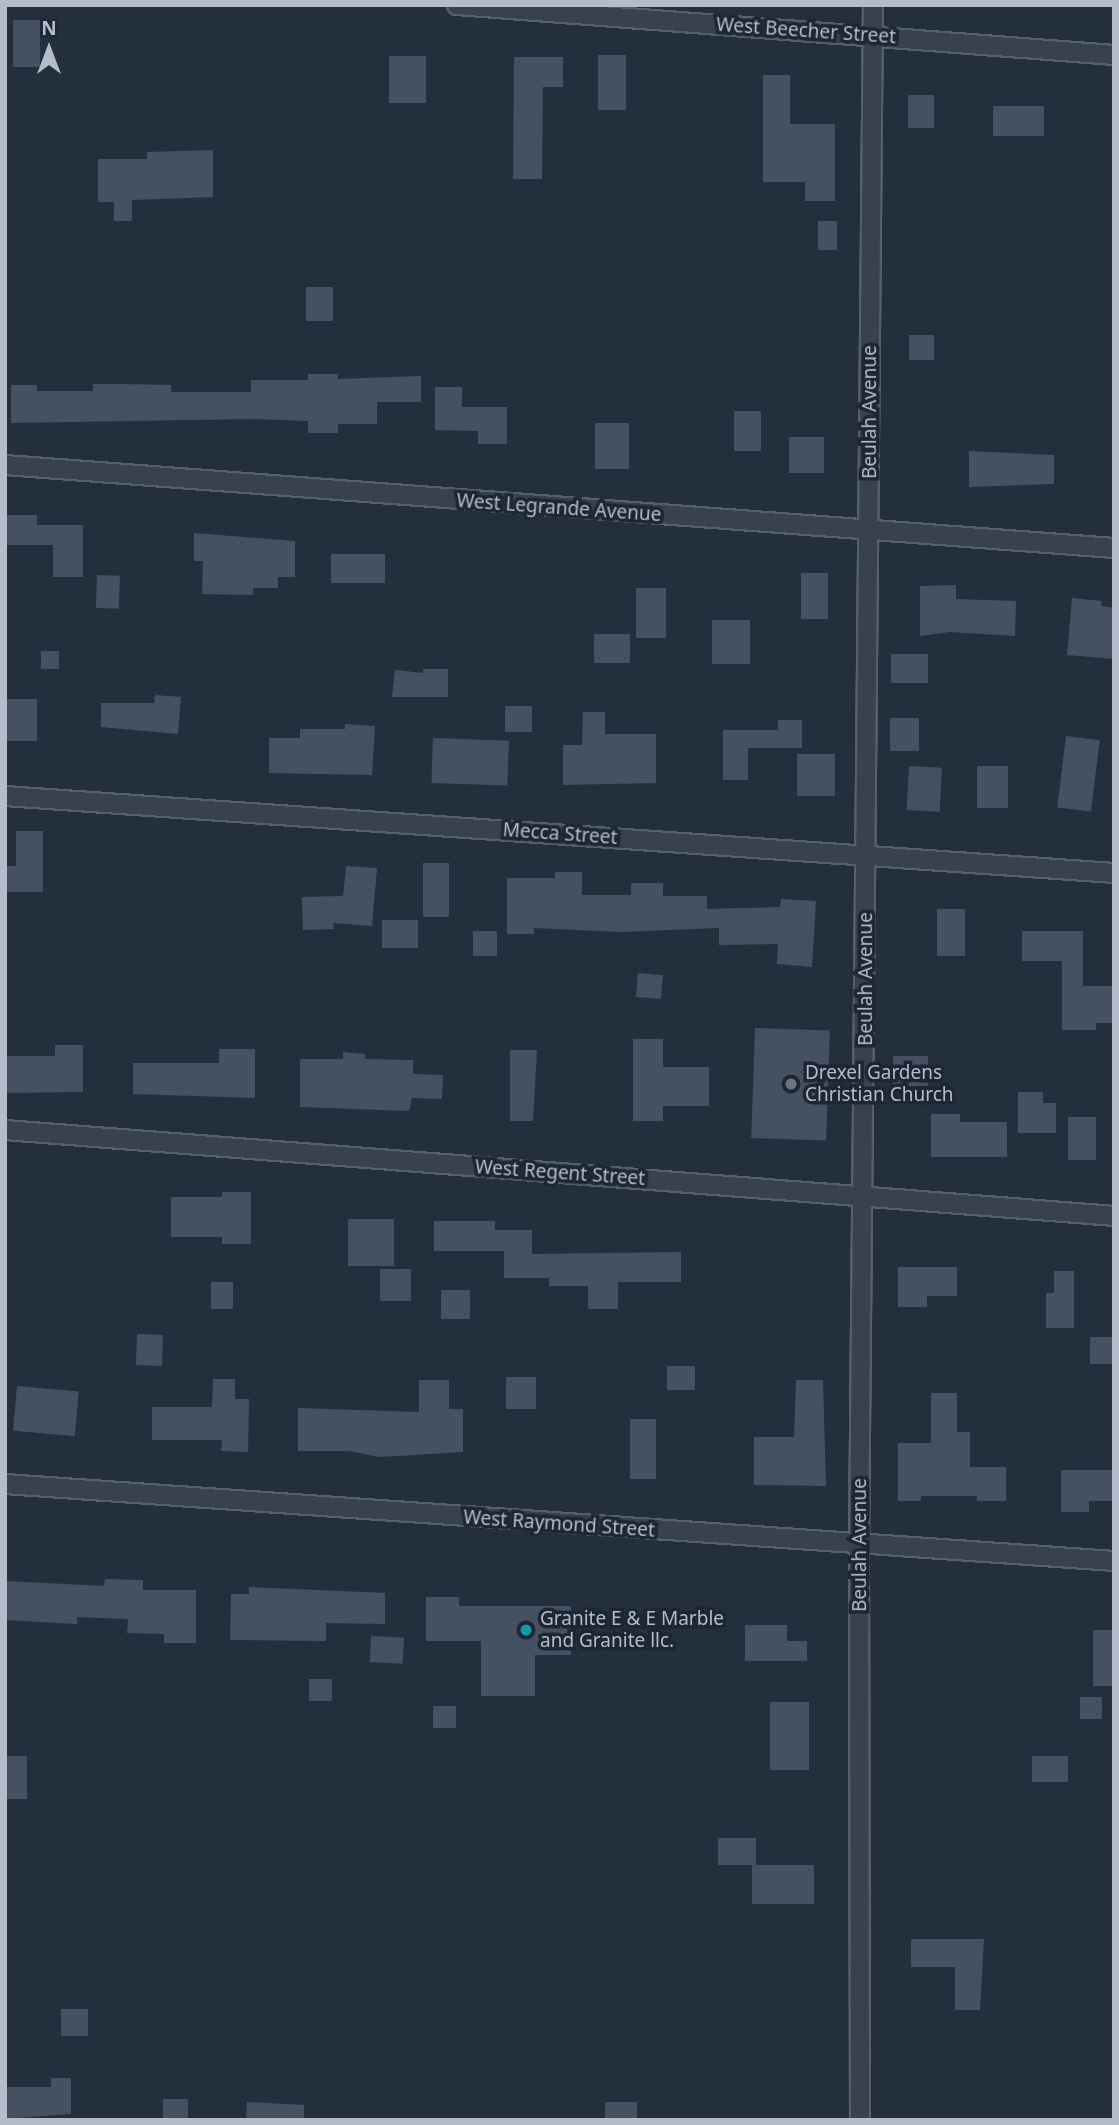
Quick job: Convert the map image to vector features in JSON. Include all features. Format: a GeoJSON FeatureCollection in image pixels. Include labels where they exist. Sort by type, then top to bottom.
{"type":"FeatureCollection","features":[{"type":"Feature","properties":{"kind":"street","name":"West Beecher Street"},"geometry":{"type":"LineString","coordinates":[[457,5],[1114,55]]}},
{"type":"Feature","properties":{"kind":"street","name":"Beulah Avenue"},"geometry":{"type":"LineString","coordinates":[[860,2120],[859,1545],[865,1196],[873,5]]}},
{"type":"Feature","properties":{"kind":"street","name":"West Legrande Avenue"},"geometry":{"type":"LineString","coordinates":[[5,465],[1114,548]]}},
{"type":"Feature","properties":{"kind":"street","name":"Mecca Street"},"geometry":{"type":"LineString","coordinates":[[5,796],[1114,873]]}},
{"type":"Feature","properties":{"kind":"street","name":"West Regent Street"},"geometry":{"type":"LineString","coordinates":[[5,1130],[1114,1216]]}},
{"type":"Feature","properties":{"kind":"street","name":"West Raymond Street"},"geometry":{"type":"LineString","coordinates":[[5,1484],[1114,1561]]}},
{"type":"Feature","properties":{"kind":"building"},"geometry":{"type":"Polygon","coordinates":[[[13,20],[40,20],[40,67],[13,67],[13,20]]]}},
{"type":"Feature","properties":{"kind":"building"},"geometry":{"type":"Polygon","coordinates":[[[598,55],[626,55],[626,110],[598,110],[598,55]]]}},
{"type":"Feature","properties":{"kind":"building"},"geometry":{"type":"Polygon","coordinates":[[[389,56],[426,56],[426,103],[389,103],[389,56]]]}},
{"type":"Feature","properties":{"kind":"building"},"geometry":{"type":"Polygon","coordinates":[[[514,57],[563,57],[563,87],[543,87],[542,179],[513,179],[514,57]]]}},
{"type":"Feature","properties":{"kind":"building"},"geometry":{"type":"Polygon","coordinates":[[[763,75],[790,75],[790,124],[835,124],[835,201],[805,201],[805,182],[763,182],[763,75]]]}},
{"type":"Feature","properties":{"kind":"building"},"geometry":{"type":"Polygon","coordinates":[[[908,95],[934,95],[934,128],[908,128],[908,95]]]}},
{"type":"Feature","properties":{"kind":"building"},"geometry":{"type":"Polygon","coordinates":[[[993,106],[1044,106],[1044,136],[993,136],[993,106]]]}},
{"type":"Feature","properties":{"kind":"building"},"geometry":{"type":"Polygon","coordinates":[[[213,150],[213,197],[132,200],[132,221],[114,221],[114,202],[98,202],[98,159],[147,159],[147,152],[213,150]]]}},
{"type":"Feature","properties":{"kind":"building"},"geometry":{"type":"Polygon","coordinates":[[[818,221],[837,221],[837,250],[818,250],[818,221]]]}},
{"type":"Feature","properties":{"kind":"building"},"geometry":{"type":"Polygon","coordinates":[[[306,287],[333,287],[333,321],[306,321],[306,287]]]}},
{"type":"Feature","properties":{"kind":"building"},"geometry":{"type":"Polygon","coordinates":[[[909,335],[934,335],[934,360],[909,360],[909,335]]]}},
{"type":"Feature","properties":{"kind":"building"},"geometry":{"type":"Polygon","coordinates":[[[308,374],[338,374],[338,379],[421,376],[421,402],[377,402],[377,424],[338,424],[338,433],[308,433],[308,421],[251,419],[11,423],[11,385],[37,385],[37,391],[93,391],[93,384],[121,384],[171,385],[171,392],[251,392],[251,380],[308,380],[308,374]]]}},
{"type":"Feature","properties":{"kind":"building"},"geometry":{"type":"Polygon","coordinates":[[[435,387],[462,387],[462,407],[507,407],[507,444],[478,444],[478,431],[435,430],[435,387]]]}},
{"type":"Feature","properties":{"kind":"building"},"geometry":{"type":"Polygon","coordinates":[[[734,411],[761,411],[761,451],[734,451],[734,411]]]}},
{"type":"Feature","properties":{"kind":"building"},"geometry":{"type":"Polygon","coordinates":[[[595,423],[629,423],[629,469],[595,469],[595,423]]]}},
{"type":"Feature","properties":{"kind":"building"},"geometry":{"type":"Polygon","coordinates":[[[789,437],[824,437],[824,473],[789,473],[789,437]]]}},
{"type":"Feature","properties":{"kind":"building"},"geometry":{"type":"Polygon","coordinates":[[[969,451],[1054,455],[1054,484],[969,487],[969,451]]]}},
{"type":"Feature","properties":{"kind":"building"},"geometry":{"type":"Polygon","coordinates":[[[7,515],[37,515],[37,525],[83,525],[83,577],[53,577],[53,545],[7,545],[7,515]]]}},
{"type":"Feature","properties":{"kind":"building"},"geometry":{"type":"Polygon","coordinates":[[[194,533],[295,541],[295,577],[278,577],[278,588],[253,588],[253,595],[202,594],[203,561],[194,561],[194,533]]]}},
{"type":"Feature","properties":{"kind":"building"},"geometry":{"type":"Polygon","coordinates":[[[331,554],[385,554],[385,583],[331,583],[331,554]]]}},
{"type":"Feature","properties":{"kind":"building"},"geometry":{"type":"Polygon","coordinates":[[[801,573],[828,573],[828,619],[801,619],[801,573]]]}},
{"type":"Feature","properties":{"kind":"building"},"geometry":{"type":"Polygon","coordinates":[[[97,575],[120,576],[119,609],[96,608],[97,575]]]}},
{"type":"Feature","properties":{"kind":"building"},"geometry":{"type":"Polygon","coordinates":[[[956,585],[956,599],[1016,601],[1015,636],[950,632],[920,636],[920,586],[956,585]]]}},
{"type":"Feature","properties":{"kind":"building"},"geometry":{"type":"Polygon","coordinates":[[[636,588],[666,588],[666,638],[636,638],[636,588]]]}},
{"type":"Feature","properties":{"kind":"building"},"geometry":{"type":"Polygon","coordinates":[[[1072,598],[1102,601],[1101,606],[1114,608],[1114,659],[1067,655],[1072,598]]]}},
{"type":"Feature","properties":{"kind":"building"},"geometry":{"type":"Polygon","coordinates":[[[712,620],[750,620],[750,664],[712,664],[712,620]]]}},
{"type":"Feature","properties":{"kind":"building"},"geometry":{"type":"Polygon","coordinates":[[[594,634],[630,634],[630,663],[594,663],[594,634]]]}},
{"type":"Feature","properties":{"kind":"building"},"geometry":{"type":"Polygon","coordinates":[[[41,651],[59,651],[59,669],[41,669],[41,651]]]}},
{"type":"Feature","properties":{"kind":"building"},"geometry":{"type":"Polygon","coordinates":[[[891,654],[928,654],[928,683],[891,683],[891,654]]]}},
{"type":"Feature","properties":{"kind":"building"},"geometry":{"type":"Polygon","coordinates":[[[423,669],[448,669],[448,697],[392,697],[395,670],[423,673],[423,669]]]}},
{"type":"Feature","properties":{"kind":"building"},"geometry":{"type":"Polygon","coordinates":[[[155,695],[181,697],[178,734],[101,727],[101,703],[154,703],[155,695]]]}},
{"type":"Feature","properties":{"kind":"building"},"geometry":{"type":"Polygon","coordinates":[[[7,699],[37,699],[37,741],[7,741],[7,699]]]}},
{"type":"Feature","properties":{"kind":"building"},"geometry":{"type":"Polygon","coordinates":[[[505,706],[532,706],[532,732],[505,732],[505,706]]]}},
{"type":"Feature","properties":{"kind":"building"},"geometry":{"type":"Polygon","coordinates":[[[583,712],[605,712],[605,734],[656,734],[656,783],[563,785],[563,745],[582,745],[583,712]]]}},
{"type":"Feature","properties":{"kind":"building"},"geometry":{"type":"Polygon","coordinates":[[[890,718],[919,718],[919,751],[890,751],[890,718]]]}},
{"type":"Feature","properties":{"kind":"building"},"geometry":{"type":"Polygon","coordinates":[[[778,720],[802,720],[802,748],[748,748],[748,780],[723,780],[723,730],[778,730],[778,720]]]}},
{"type":"Feature","properties":{"kind":"building"},"geometry":{"type":"Polygon","coordinates":[[[345,724],[375,726],[372,775],[269,773],[269,738],[300,738],[300,729],[345,729],[345,724]]]}},
{"type":"Feature","properties":{"kind":"building"},"geometry":{"type":"Polygon","coordinates":[[[1066,736],[1100,740],[1091,812],[1057,807],[1066,736]]]}},
{"type":"Feature","properties":{"kind":"building"},"geometry":{"type":"Polygon","coordinates":[[[433,738],[509,741],[507,786],[431,783],[433,738]]]}},
{"type":"Feature","properties":{"kind":"building"},"geometry":{"type":"Polygon","coordinates":[[[797,754],[835,754],[835,796],[797,796],[797,754]]]}},
{"type":"Feature","properties":{"kind":"building"},"geometry":{"type":"Polygon","coordinates":[[[909,766],[942,768],[940,812],[907,810],[909,766]]]}},
{"type":"Feature","properties":{"kind":"building"},"geometry":{"type":"Polygon","coordinates":[[[977,766],[1008,766],[1008,808],[977,808],[977,766]]]}},
{"type":"Feature","properties":{"kind":"building"},"geometry":{"type":"Polygon","coordinates":[[[16,831],[43,831],[43,892],[5,892],[5,866],[16,866],[16,831]]]}},
{"type":"Feature","properties":{"kind":"building"},"geometry":{"type":"Polygon","coordinates":[[[423,863],[449,863],[449,917],[423,917],[423,863]]]}},
{"type":"Feature","properties":{"kind":"building"},"geometry":{"type":"Polygon","coordinates":[[[346,866],[377,868],[372,926],[333,923],[334,929],[303,930],[302,897],[343,896],[346,866]]]}},
{"type":"Feature","properties":{"kind":"building"},"geometry":{"type":"Polygon","coordinates":[[[555,872],[582,872],[582,895],[631,895],[631,883],[663,883],[663,896],[707,896],[707,909],[780,907],[781,899],[816,901],[812,967],[777,964],[778,944],[719,945],[719,928],[621,932],[534,928],[534,934],[507,934],[507,878],[555,878],[555,872]]]}},
{"type":"Feature","properties":{"kind":"building"},"geometry":{"type":"Polygon","coordinates":[[[937,909],[965,909],[965,956],[937,956],[937,909]]]}},
{"type":"Feature","properties":{"kind":"building"},"geometry":{"type":"Polygon","coordinates":[[[382,920],[418,920],[418,948],[382,948],[382,920]]]}},
{"type":"Feature","properties":{"kind":"building"},"geometry":{"type":"Polygon","coordinates":[[[473,931],[497,931],[497,956],[473,956],[473,931]]]}},
{"type":"Feature","properties":{"kind":"building"},"geometry":{"type":"Polygon","coordinates":[[[1022,931],[1083,931],[1083,986],[1114,986],[1114,1023],[1096,1023],[1096,1030],[1062,1030],[1062,961],[1022,961],[1022,931]]]}},
{"type":"Feature","properties":{"kind":"building"},"geometry":{"type":"Polygon","coordinates":[[[638,973],[663,975],[661,999],[636,997],[638,973]]]}},
{"type":"Feature","properties":{"kind":"building","name":"Drexel Gardens Christian Church"},"geometry":{"type":"Polygon","coordinates":[[[755,1028],[830,1031],[826,1141],[751,1138],[755,1028]]]}},
{"type":"Feature","properties":{"kind":"building"},"geometry":{"type":"Polygon","coordinates":[[[633,1039],[663,1039],[663,1067],[709,1067],[709,1106],[663,1106],[663,1121],[633,1121],[633,1039]]]}},
{"type":"Feature","properties":{"kind":"building"},"geometry":{"type":"Polygon","coordinates":[[[55,1045],[83,1045],[83,1092],[5,1093],[5,1056],[55,1056],[55,1045]]]}},
{"type":"Feature","properties":{"kind":"building"},"geometry":{"type":"Polygon","coordinates":[[[219,1049],[255,1049],[255,1098],[133,1094],[133,1063],[219,1063],[219,1049]]]}},
{"type":"Feature","properties":{"kind":"building"},"geometry":{"type":"Polygon","coordinates":[[[510,1050],[537,1050],[533,1121],[510,1121],[510,1050]]]}},
{"type":"Feature","properties":{"kind":"building"},"geometry":{"type":"Polygon","coordinates":[[[343,1052],[365,1054],[365,1059],[413,1060],[413,1074],[443,1075],[442,1099],[412,1098],[409,1111],[300,1107],[300,1059],[343,1059],[343,1052]]]}},
{"type":"Feature","properties":{"kind":"building"},"geometry":{"type":"Polygon","coordinates":[[[893,1056],[928,1056],[928,1086],[893,1086],[893,1056]]]}},
{"type":"Feature","properties":{"kind":"building"},"geometry":{"type":"Polygon","coordinates":[[[1018,1092],[1043,1092],[1043,1103],[1056,1103],[1056,1133],[1018,1133],[1018,1092]]]}},
{"type":"Feature","properties":{"kind":"building"},"geometry":{"type":"Polygon","coordinates":[[[931,1114],[960,1114],[960,1122],[1007,1122],[1007,1157],[931,1157],[931,1114]]]}},
{"type":"Feature","properties":{"kind":"building"},"geometry":{"type":"Polygon","coordinates":[[[1068,1117],[1096,1117],[1096,1160],[1068,1160],[1068,1117]]]}},
{"type":"Feature","properties":{"kind":"building"},"geometry":{"type":"Polygon","coordinates":[[[222,1192],[251,1192],[251,1244],[222,1244],[222,1237],[171,1237],[171,1197],[222,1197],[222,1192]]]}},
{"type":"Feature","properties":{"kind":"building"},"geometry":{"type":"Polygon","coordinates":[[[348,1219],[394,1219],[394,1266],[348,1266],[348,1219]]]}},
{"type":"Feature","properties":{"kind":"building"},"geometry":{"type":"Polygon","coordinates":[[[434,1221],[495,1221],[495,1230],[532,1230],[532,1254],[681,1252],[681,1282],[618,1282],[618,1309],[588,1309],[588,1286],[549,1286],[549,1278],[504,1278],[504,1251],[434,1251],[434,1221]]]}},
{"type":"Feature","properties":{"kind":"building"},"geometry":{"type":"Polygon","coordinates":[[[898,1267],[957,1267],[957,1296],[927,1296],[927,1307],[898,1307],[898,1267]]]}},
{"type":"Feature","properties":{"kind":"building"},"geometry":{"type":"Polygon","coordinates":[[[380,1269],[411,1269],[411,1301],[380,1301],[380,1269]]]}},
{"type":"Feature","properties":{"kind":"building"},"geometry":{"type":"Polygon","coordinates":[[[1054,1271],[1074,1271],[1074,1328],[1046,1328],[1046,1293],[1054,1293],[1054,1271]]]}},
{"type":"Feature","properties":{"kind":"building"},"geometry":{"type":"Polygon","coordinates":[[[211,1282],[233,1282],[233,1309],[211,1309],[211,1282]]]}},
{"type":"Feature","properties":{"kind":"building"},"geometry":{"type":"Polygon","coordinates":[[[441,1290],[470,1290],[470,1319],[441,1319],[441,1290]]]}},
{"type":"Feature","properties":{"kind":"building"},"geometry":{"type":"Polygon","coordinates":[[[137,1334],[163,1335],[162,1366],[136,1365],[137,1334]]]}},
{"type":"Feature","properties":{"kind":"building"},"geometry":{"type":"Polygon","coordinates":[[[1090,1337],[1114,1337],[1114,1364],[1090,1364],[1090,1337]]]}},
{"type":"Feature","properties":{"kind":"building"},"geometry":{"type":"Polygon","coordinates":[[[667,1366],[695,1366],[695,1390],[667,1390],[667,1366]]]}},
{"type":"Feature","properties":{"kind":"building"},"geometry":{"type":"Polygon","coordinates":[[[506,1377],[536,1377],[536,1409],[506,1409],[506,1377]]]}},
{"type":"Feature","properties":{"kind":"building"},"geometry":{"type":"Polygon","coordinates":[[[213,1379],[235,1379],[235,1399],[249,1399],[248,1452],[221,1451],[222,1440],[152,1440],[152,1407],[212,1407],[213,1379]]]}},
{"type":"Feature","properties":{"kind":"building"},"geometry":{"type":"Polygon","coordinates":[[[419,1380],[449,1380],[449,1409],[463,1409],[463,1452],[380,1457],[349,1451],[298,1451],[298,1408],[419,1412],[419,1380]]]}},
{"type":"Feature","properties":{"kind":"building"},"geometry":{"type":"Polygon","coordinates":[[[796,1380],[823,1380],[826,1486],[754,1485],[754,1437],[794,1437],[796,1380]]]}},
{"type":"Feature","properties":{"kind":"building"},"geometry":{"type":"Polygon","coordinates":[[[17,1386],[79,1391],[75,1436],[13,1431],[17,1386]]]}},
{"type":"Feature","properties":{"kind":"building"},"geometry":{"type":"Polygon","coordinates":[[[931,1393],[957,1393],[957,1432],[970,1432],[970,1467],[1006,1467],[1006,1501],[977,1501],[977,1496],[921,1496],[921,1501],[898,1501],[898,1443],[931,1443],[931,1393]]]}},
{"type":"Feature","properties":{"kind":"building"},"geometry":{"type":"Polygon","coordinates":[[[630,1419],[656,1419],[656,1479],[630,1479],[630,1419]]]}},
{"type":"Feature","properties":{"kind":"building"},"geometry":{"type":"Polygon","coordinates":[[[1061,1470],[1114,1470],[1114,1501],[1089,1501],[1089,1512],[1061,1512],[1061,1470]]]}},
{"type":"Feature","properties":{"kind":"building"},"geometry":{"type":"Polygon","coordinates":[[[105,1579],[143,1580],[143,1590],[196,1590],[196,1643],[164,1643],[164,1634],[127,1633],[128,1619],[77,1617],[77,1624],[5,1620],[5,1581],[104,1586],[105,1579]]]}},
{"type":"Feature","properties":{"kind":"building"},"geometry":{"type":"Polygon","coordinates":[[[249,1587],[385,1593],[385,1624],[326,1623],[326,1641],[230,1640],[231,1594],[249,1594],[249,1587]]]}},
{"type":"Feature","properties":{"kind":"building","name":"Granite E & E Marble and Granite llc."},"geometry":{"type":"Polygon","coordinates":[[[426,1597],[459,1597],[459,1606],[571,1606],[571,1655],[535,1655],[535,1696],[481,1696],[481,1641],[426,1641],[426,1597]]]}},
{"type":"Feature","properties":{"kind":"building"},"geometry":{"type":"Polygon","coordinates":[[[745,1625],[787,1625],[787,1641],[807,1641],[807,1661],[745,1661],[745,1625]]]}},
{"type":"Feature","properties":{"kind":"building"},"geometry":{"type":"Polygon","coordinates":[[[1093,1630],[1114,1630],[1114,1686],[1093,1686],[1093,1630]]]}},
{"type":"Feature","properties":{"kind":"building"},"geometry":{"type":"Polygon","coordinates":[[[371,1636],[404,1638],[403,1664],[370,1662],[371,1636]]]}},
{"type":"Feature","properties":{"kind":"building"},"geometry":{"type":"Polygon","coordinates":[[[309,1679],[332,1679],[332,1701],[309,1701],[309,1679]]]}},
{"type":"Feature","properties":{"kind":"building"},"geometry":{"type":"Polygon","coordinates":[[[1080,1697],[1102,1697],[1102,1719],[1080,1719],[1080,1697]]]}},
{"type":"Feature","properties":{"kind":"building"},"geometry":{"type":"Polygon","coordinates":[[[770,1702],[809,1702],[809,1770],[770,1770],[770,1702]]]}},
{"type":"Feature","properties":{"kind":"building"},"geometry":{"type":"Polygon","coordinates":[[[433,1706],[456,1706],[456,1728],[433,1728],[433,1706]]]}},
{"type":"Feature","properties":{"kind":"building"},"geometry":{"type":"Polygon","coordinates":[[[5,1756],[27,1756],[27,1799],[5,1799],[5,1756]]]}},
{"type":"Feature","properties":{"kind":"building"},"geometry":{"type":"Polygon","coordinates":[[[1032,1756],[1068,1756],[1068,1782],[1032,1782],[1032,1756]]]}},
{"type":"Feature","properties":{"kind":"building"},"geometry":{"type":"Polygon","coordinates":[[[718,1838],[756,1838],[756,1865],[814,1865],[814,1904],[752,1904],[752,1865],[718,1865],[718,1838]]]}},
{"type":"Feature","properties":{"kind":"building"},"geometry":{"type":"Polygon","coordinates":[[[911,1939],[984,1939],[980,2010],[955,2010],[955,1967],[911,1967],[911,1939]]]}},
{"type":"Feature","properties":{"kind":"building"},"geometry":{"type":"Polygon","coordinates":[[[61,2009],[88,2009],[88,2036],[61,2036],[61,2009]]]}},
{"type":"Feature","properties":{"kind":"building"},"geometry":{"type":"Polygon","coordinates":[[[51,2078],[71,2078],[71,2114],[5,2119],[5,2087],[51,2087],[51,2078]]]}},
{"type":"Feature","properties":{"kind":"building"},"geometry":{"type":"Polygon","coordinates":[[[163,2099],[188,2099],[188,2120],[163,2120],[163,2099]]]}},
{"type":"Feature","properties":{"kind":"building"},"geometry":{"type":"Polygon","coordinates":[[[247,2102],[304,2105],[304,2120],[246,2120],[247,2102]]]}},
{"type":"Feature","properties":{"kind":"building"},"geometry":{"type":"Polygon","coordinates":[[[605,2102],[637,2102],[637,2120],[605,2120],[605,2102]]]}},
{"type":"Feature","properties":{"kind":"place","name":"Drexel Gardens Christian Church"},"geometry":{"type":"Point","coordinates":[791,1084]}},
{"type":"Feature","properties":{"kind":"place","name":"Granite E & E Marble and Granite llc."},"geometry":{"type":"Point","coordinates":[526,1630]}}]}
